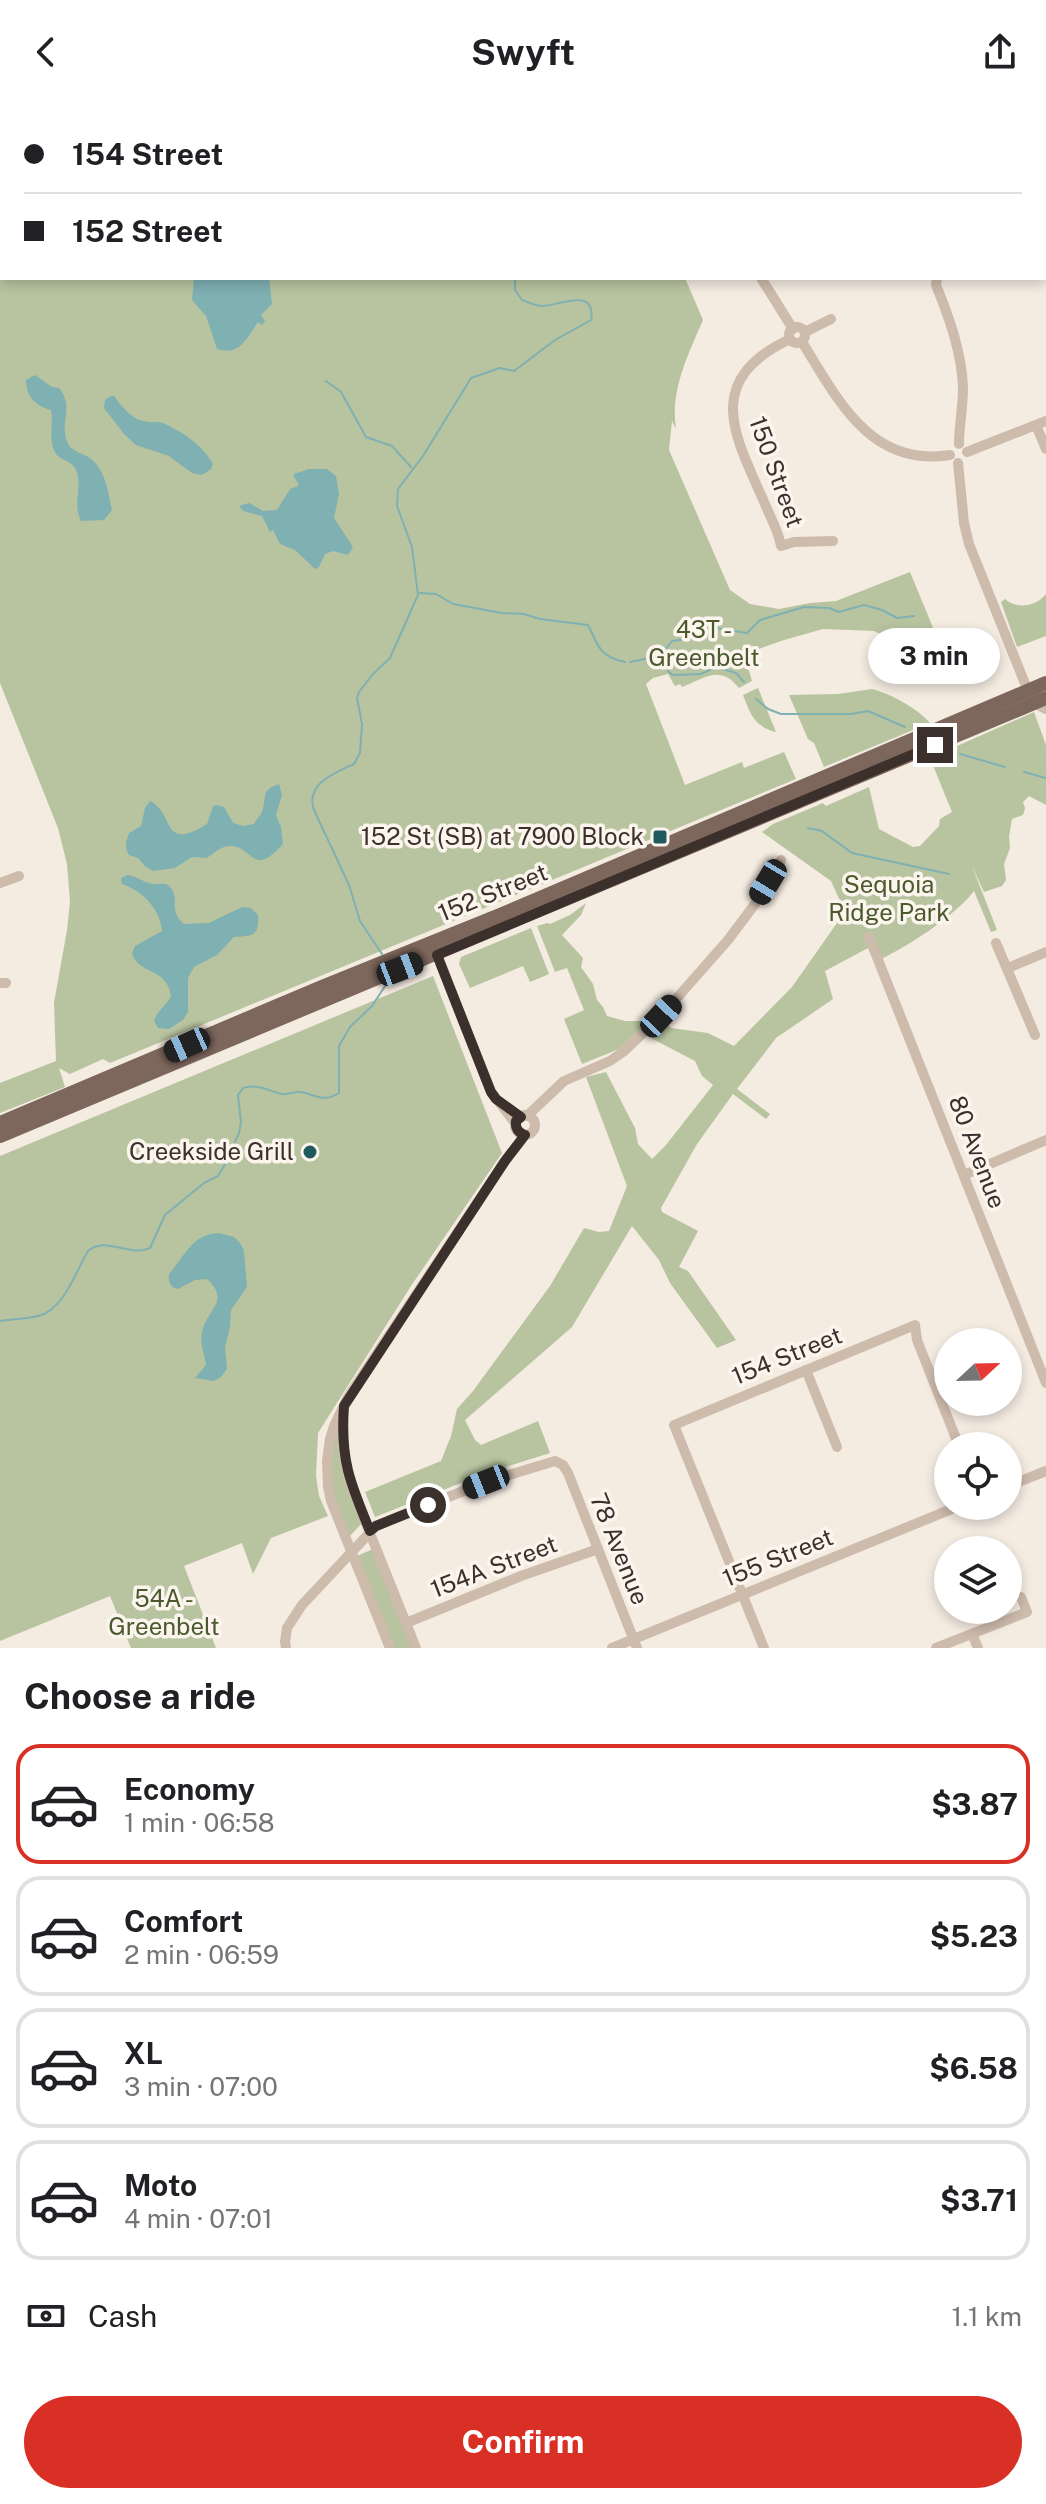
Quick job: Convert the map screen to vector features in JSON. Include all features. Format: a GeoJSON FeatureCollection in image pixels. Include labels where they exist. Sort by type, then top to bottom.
{"type":"FeatureCollection","features":[{"type":"Feature","properties":{"kind":"main road","name":"152 Street"},"geometry":{"type":"LineString","coordinates":[[0,1123],[434,949],[1038,700],[1046,683]]}},
{"type":"Feature","properties":{"kind":"main road","name":"152 Street"},"geometry":{"type":"LineString","coordinates":[[0,1136],[375,972]]}},
{"type":"Feature","properties":{"kind":"street"},"geometry":{"type":"LineString","coordinates":[[762,280],[843,408],[867,433],[902,451],[965,459],[961,364],[936,281]]}},
{"type":"Feature","properties":{"kind":"street","name":"150 Street"},"geometry":{"type":"LineString","coordinates":[[831,319],[762,355],[744,373],[734,398],[734,425],[781,546],[794,542],[833,541]]}},
{"type":"Feature","properties":{"kind":"street"},"geometry":{"type":"LineString","coordinates":[[963,448],[1041,423],[1046,449]]}},
{"type":"Feature","properties":{"kind":"street"},"geometry":{"type":"LineString","coordinates":[[954,459],[967,540],[1038,700]]}},
{"type":"Feature","properties":{"kind":"street"},"geometry":{"type":"LineString","coordinates":[[390,1648],[331,1501],[327,1473],[330,1439],[344,1406],[505,1161],[523,1124],[564,1081],[610,1061],[661,1016],[728,940],[755,904],[781,860]]}},
{"type":"Feature","properties":{"kind":"street"},"geometry":{"type":"LineString","coordinates":[[0,883],[19,876]]}},
{"type":"Feature","properties":{"kind":"street","name":"80 Avenue"},"geometry":{"type":"LineString","coordinates":[[869,937],[1046,1383]]}},
{"type":"Feature","properties":{"kind":"street"},"geometry":{"type":"LineString","coordinates":[[996,943],[1037,1034]]}},
{"type":"Feature","properties":{"kind":"street"},"geometry":{"type":"LineString","coordinates":[[434,949],[491,1092],[523,1124]]}},
{"type":"Feature","properties":{"kind":"street"},"geometry":{"type":"LineString","coordinates":[[1008,968],[1046,952]]}},
{"type":"Feature","properties":{"kind":"street"},"geometry":{"type":"LineString","coordinates":[[964,1175],[1046,1140]]}},
{"type":"Feature","properties":{"kind":"street","name":"154 Street"},"geometry":{"type":"LineString","coordinates":[[744,1594],[674,1425],[915,1325],[917,1340],[953,1432]]}},
{"type":"Feature","properties":{"kind":"street"},"geometry":{"type":"LineString","coordinates":[[806,1370],[837,1447]]}},
{"type":"Feature","properties":{"kind":"street"},"geometry":{"type":"LineString","coordinates":[[344,1406],[342,1442],[345,1468],[416,1648]]}},
{"type":"Feature","properties":{"kind":"street","name":"78 Avenue"},"geometry":{"type":"LineString","coordinates":[[370,1531],[494,1479],[558,1462],[563,1465],[635,1644]]}},
{"type":"Feature","properties":{"kind":"street"},"geometry":{"type":"LineString","coordinates":[[1022,1480],[1046,1471]]}},
{"type":"Feature","properties":{"kind":"street","name":"155 Street"},"geometry":{"type":"LineString","coordinates":[[612,1648],[635,1644],[744,1594],[934,1516]]}},
{"type":"Feature","properties":{"kind":"street"},"geometry":{"type":"LineString","coordinates":[[286,1648],[287,1628],[304,1602],[370,1531]]}},
{"type":"Feature","properties":{"kind":"street","name":"154A Street"},"geometry":{"type":"LineString","coordinates":[[406,1623],[521,1576],[598,1549]]}},
{"type":"Feature","properties":{"kind":"street"},"geometry":{"type":"LineString","coordinates":[[744,1594],[764,1648]]}},
{"type":"Feature","properties":{"kind":"street"},"geometry":{"type":"LineString","coordinates":[[936,1648],[997,1624]]}},
{"type":"Feature","properties":{"kind":"street"},"geometry":{"type":"LineString","coordinates":[[972,1634],[978,1648]]}},
{"type":"Feature","properties":{"kind":"green space"},"geometry":{"type":"Polygon","coordinates":[[[0,280],[686,280],[703,320],[678,387],[676,429],[672,421],[669,450],[730,590],[750,604],[779,609],[836,601],[910,572],[934,630],[889,638],[874,631],[823,629],[784,640],[744,654],[752,681],[739,688],[725,676],[719,675],[705,677],[682,687],[680,684],[675,686],[668,674],[653,678],[646,684],[685,785],[742,762],[744,768],[784,752],[796,779],[110,1063],[103,1059],[70,1074],[59,1068],[65,1087],[0,1113],[0,1083],[56,1061],[54,1003],[70,902],[67,864],[58,828],[0,683],[0,280]]]}},
{"type":"Feature","properties":{"kind":"green space"},"geometry":{"type":"Polygon","coordinates":[[[1046,594],[1046,636],[1017,647],[1001,602],[1005,599],[1015,605],[1027,605],[1046,594]]]}},
{"type":"Feature","properties":{"kind":"green space","name":"43T - Greenbelt"},"geometry":{"type":"Polygon","coordinates":[[[758,688],[776,732],[758,723],[743,695],[758,688]]]}},
{"type":"Feature","properties":{"kind":"green space","name":"43T - Greenbelt"},"geometry":{"type":"Polygon","coordinates":[[[872,689],[903,702],[930,723],[824,767],[789,695],[838,694],[872,689]]]}},
{"type":"Feature","properties":{"kind":"green space","name":"Sequoia Ridge Park"},"geometry":{"type":"Polygon","coordinates":[[[1034,712],[1046,745],[1046,805],[1029,796],[1023,802],[1023,815],[1012,819],[1010,848],[1004,864],[1006,880],[1002,886],[984,892],[972,866],[997,930],[991,932],[974,891],[942,921],[887,956],[875,962],[868,948],[825,971],[833,999],[776,1038],[737,1089],[770,1114],[766,1119],[733,1094],[697,1144],[661,1208],[662,1212],[698,1231],[679,1267],[688,1271],[736,1340],[717,1348],[670,1283],[659,1260],[632,1226],[572,1327],[465,1420],[481,1445],[538,1421],[550,1453],[486,1473],[375,1517],[365,1492],[441,1461],[457,1409],[550,1286],[584,1228],[609,1231],[627,1186],[586,1077],[606,1072],[635,1128],[638,1144],[652,1159],[713,1085],[702,1076],[695,1061],[647,1036],[663,1020],[671,1028],[708,1033],[734,1046],[792,987],[837,923],[842,905],[831,881],[762,832],[773,824],[869,787],[879,829],[913,847],[920,846],[939,826],[940,819],[952,812],[930,758],[1034,712]]]}},
{"type":"Feature","properties":{"kind":"green space"},"geometry":{"type":"Polygon","coordinates":[[[586,903],[581,915],[562,935],[583,958],[581,967],[593,984],[597,1000],[607,1016],[625,1021],[648,1021],[619,1049],[582,1064],[564,1019],[584,1010],[567,968],[555,972],[537,926],[570,915],[586,903]]]}},
{"type":"Feature","properties":{"kind":"green space"},"geometry":{"type":"Polygon","coordinates":[[[531,928],[549,974],[530,982],[523,966],[470,988],[459,964],[461,957],[531,928]]]}},
{"type":"Feature","properties":{"kind":"green space","name":"54A - Greenbelt"},"geometry":{"type":"Polygon","coordinates":[[[433,976],[502,1153],[411,1286],[318,1433],[316,1476],[319,1496],[328,1516],[271,1538],[253,1574],[242,1543],[184,1566],[216,1648],[131,1648],[110,1596],[0,1641],[0,1156],[433,976]]]}},
{"type":"Feature","properties":{"kind":"green space"},"geometry":{"type":"Polygon","coordinates":[[[338,1425],[342,1463],[363,1522],[349,1537],[331,1482],[331,1456],[338,1425]]]}},
{"type":"Feature","properties":{"kind":"green space"},"geometry":{"type":"Polygon","coordinates":[[[373,1549],[412,1648],[394,1648],[357,1556],[373,1549]]]}},
{"type":"Feature","properties":{"kind":"water"},"geometry":{"type":"Polygon","coordinates":[[[194,280],[269,280],[272,304],[261,315],[265,321],[262,325],[258,322],[237,348],[225,351],[217,349],[206,316],[192,300],[194,280]]]}},
{"type":"Feature","properties":{"kind":"water"},"geometry":{"type":"Polygon","coordinates":[[[35,375],[52,387],[59,388],[64,395],[65,434],[69,445],[91,459],[103,476],[112,510],[104,520],[81,521],[77,507],[76,470],[54,450],[51,410],[36,403],[28,391],[26,380],[35,375]]]}},
{"type":"Feature","properties":{"kind":"water"},"geometry":{"type":"Polygon","coordinates":[[[111,396],[135,418],[163,423],[191,439],[209,457],[213,464],[211,469],[202,475],[192,473],[169,456],[136,445],[104,408],[105,400],[111,396]]]}},
{"type":"Feature","properties":{"kind":"water"},"geometry":{"type":"Polygon","coordinates":[[[309,469],[327,469],[336,476],[339,494],[334,518],[353,547],[348,555],[333,551],[325,554],[315,569],[295,550],[280,544],[262,516],[243,511],[239,506],[249,503],[263,511],[277,510],[290,489],[298,486],[294,474],[309,469]]]}},
{"type":"Feature","properties":{"kind":"water"},"geometry":{"type":"Polygon","coordinates":[[[279,784],[282,795],[276,815],[283,844],[264,859],[258,860],[237,847],[229,846],[207,858],[192,857],[175,868],[153,871],[127,852],[129,833],[141,826],[150,801],[158,807],[175,833],[192,832],[207,824],[216,805],[224,807],[233,823],[243,826],[254,824],[262,812],[267,792],[279,784]]]}},
{"type":"Feature","properties":{"kind":"water"},"geometry":{"type":"Polygon","coordinates":[[[127,875],[169,886],[175,896],[176,914],[184,924],[209,923],[242,907],[251,908],[258,915],[256,932],[234,937],[217,955],[194,967],[188,978],[188,1012],[183,1020],[169,1029],[158,1028],[154,1021],[171,996],[168,987],[158,975],[140,965],[132,953],[135,946],[162,931],[161,923],[149,902],[137,891],[122,884],[121,878],[127,875]]]}},
{"type":"Feature","properties":{"kind":"water"},"geometry":{"type":"Polygon","coordinates":[[[219,1233],[234,1237],[240,1243],[244,1251],[247,1287],[231,1310],[225,1347],[227,1369],[214,1381],[195,1378],[206,1365],[201,1336],[217,1293],[207,1279],[174,1288],[169,1282],[169,1274],[202,1237],[219,1233]]]}},
{"type":"Feature","properties":{"kind":"waterway"},"geometry":{"type":"LineString","coordinates":[[382,954],[360,921],[349,885],[312,801],[317,786],[354,764],[360,753],[362,724],[357,698],[359,692],[390,658],[418,595],[412,547],[397,506],[398,489],[423,456],[471,378],[500,368],[514,371],[555,340],[591,320],[591,309],[582,300],[541,306],[522,300],[515,290],[515,280]]}},
{"type":"Feature","properties":{"kind":"waterway"},"geometry":{"type":"LineString","coordinates":[[326,381],[341,392],[366,437],[392,446],[411,467]]}},
{"type":"Feature","properties":{"kind":"waterway"},"geometry":{"type":"LineString","coordinates":[[420,593],[436,594],[453,604],[588,625],[604,653],[625,662]]}},
{"type":"Feature","properties":{"kind":"waterway"},"geometry":{"type":"LineString","coordinates":[[660,656],[672,641],[704,637],[716,628],[747,633],[760,620],[804,607],[829,608],[839,612],[864,605],[897,618],[914,616]]}},
{"type":"Feature","properties":{"kind":"waterway"},"geometry":{"type":"LineString","coordinates":[[630,662],[660,656],[673,675],[701,674],[716,667],[736,673],[744,682]]}},
{"type":"Feature","properties":{"kind":"waterway"},"geometry":{"type":"LineString","coordinates":[[756,699],[768,709],[781,714],[851,714],[868,711],[905,727]]}},
{"type":"Feature","properties":{"kind":"waterway"},"geometry":{"type":"LineString","coordinates":[[960,754],[1005,767]]}},
{"type":"Feature","properties":{"kind":"waterway"},"geometry":{"type":"LineString","coordinates":[[1024,772],[1046,778]]}},
{"type":"Feature","properties":{"kind":"waterway"},"geometry":{"type":"LineString","coordinates":[[808,828],[822,831],[852,853],[949,874]]}},
{"type":"Feature","properties":{"kind":"waterway"},"geometry":{"type":"LineString","coordinates":[[0,1321],[38,1316],[55,1306],[68,1289],[88,1251],[95,1247],[150,1248],[165,1215],[204,1183],[218,1176],[224,1166],[239,1133],[238,1095],[243,1088],[258,1087],[282,1094],[301,1092],[324,1098],[339,1093],[339,1046],[350,1027],[372,1006],[389,980]]}},
{"type":"Feature","properties":{"kind":"place","name":"152 St (SB) at 7900 Block"},"geometry":{"type":"Point","coordinates":[660,837]}},
{"type":"Feature","properties":{"kind":"place","name":"Creekside Grill"},"geometry":{"type":"Point","coordinates":[310,1152]}},
{"type":"Feature","properties":{"kind":"route"},"geometry":{"type":"LineString","coordinates":[[428,1505],[370,1531],[345,1468],[342,1442],[344,1406],[525,1135],[519,1133],[516,1127],[516,1121],[521,1117],[491,1092],[437,955],[935,745]]}}]}
